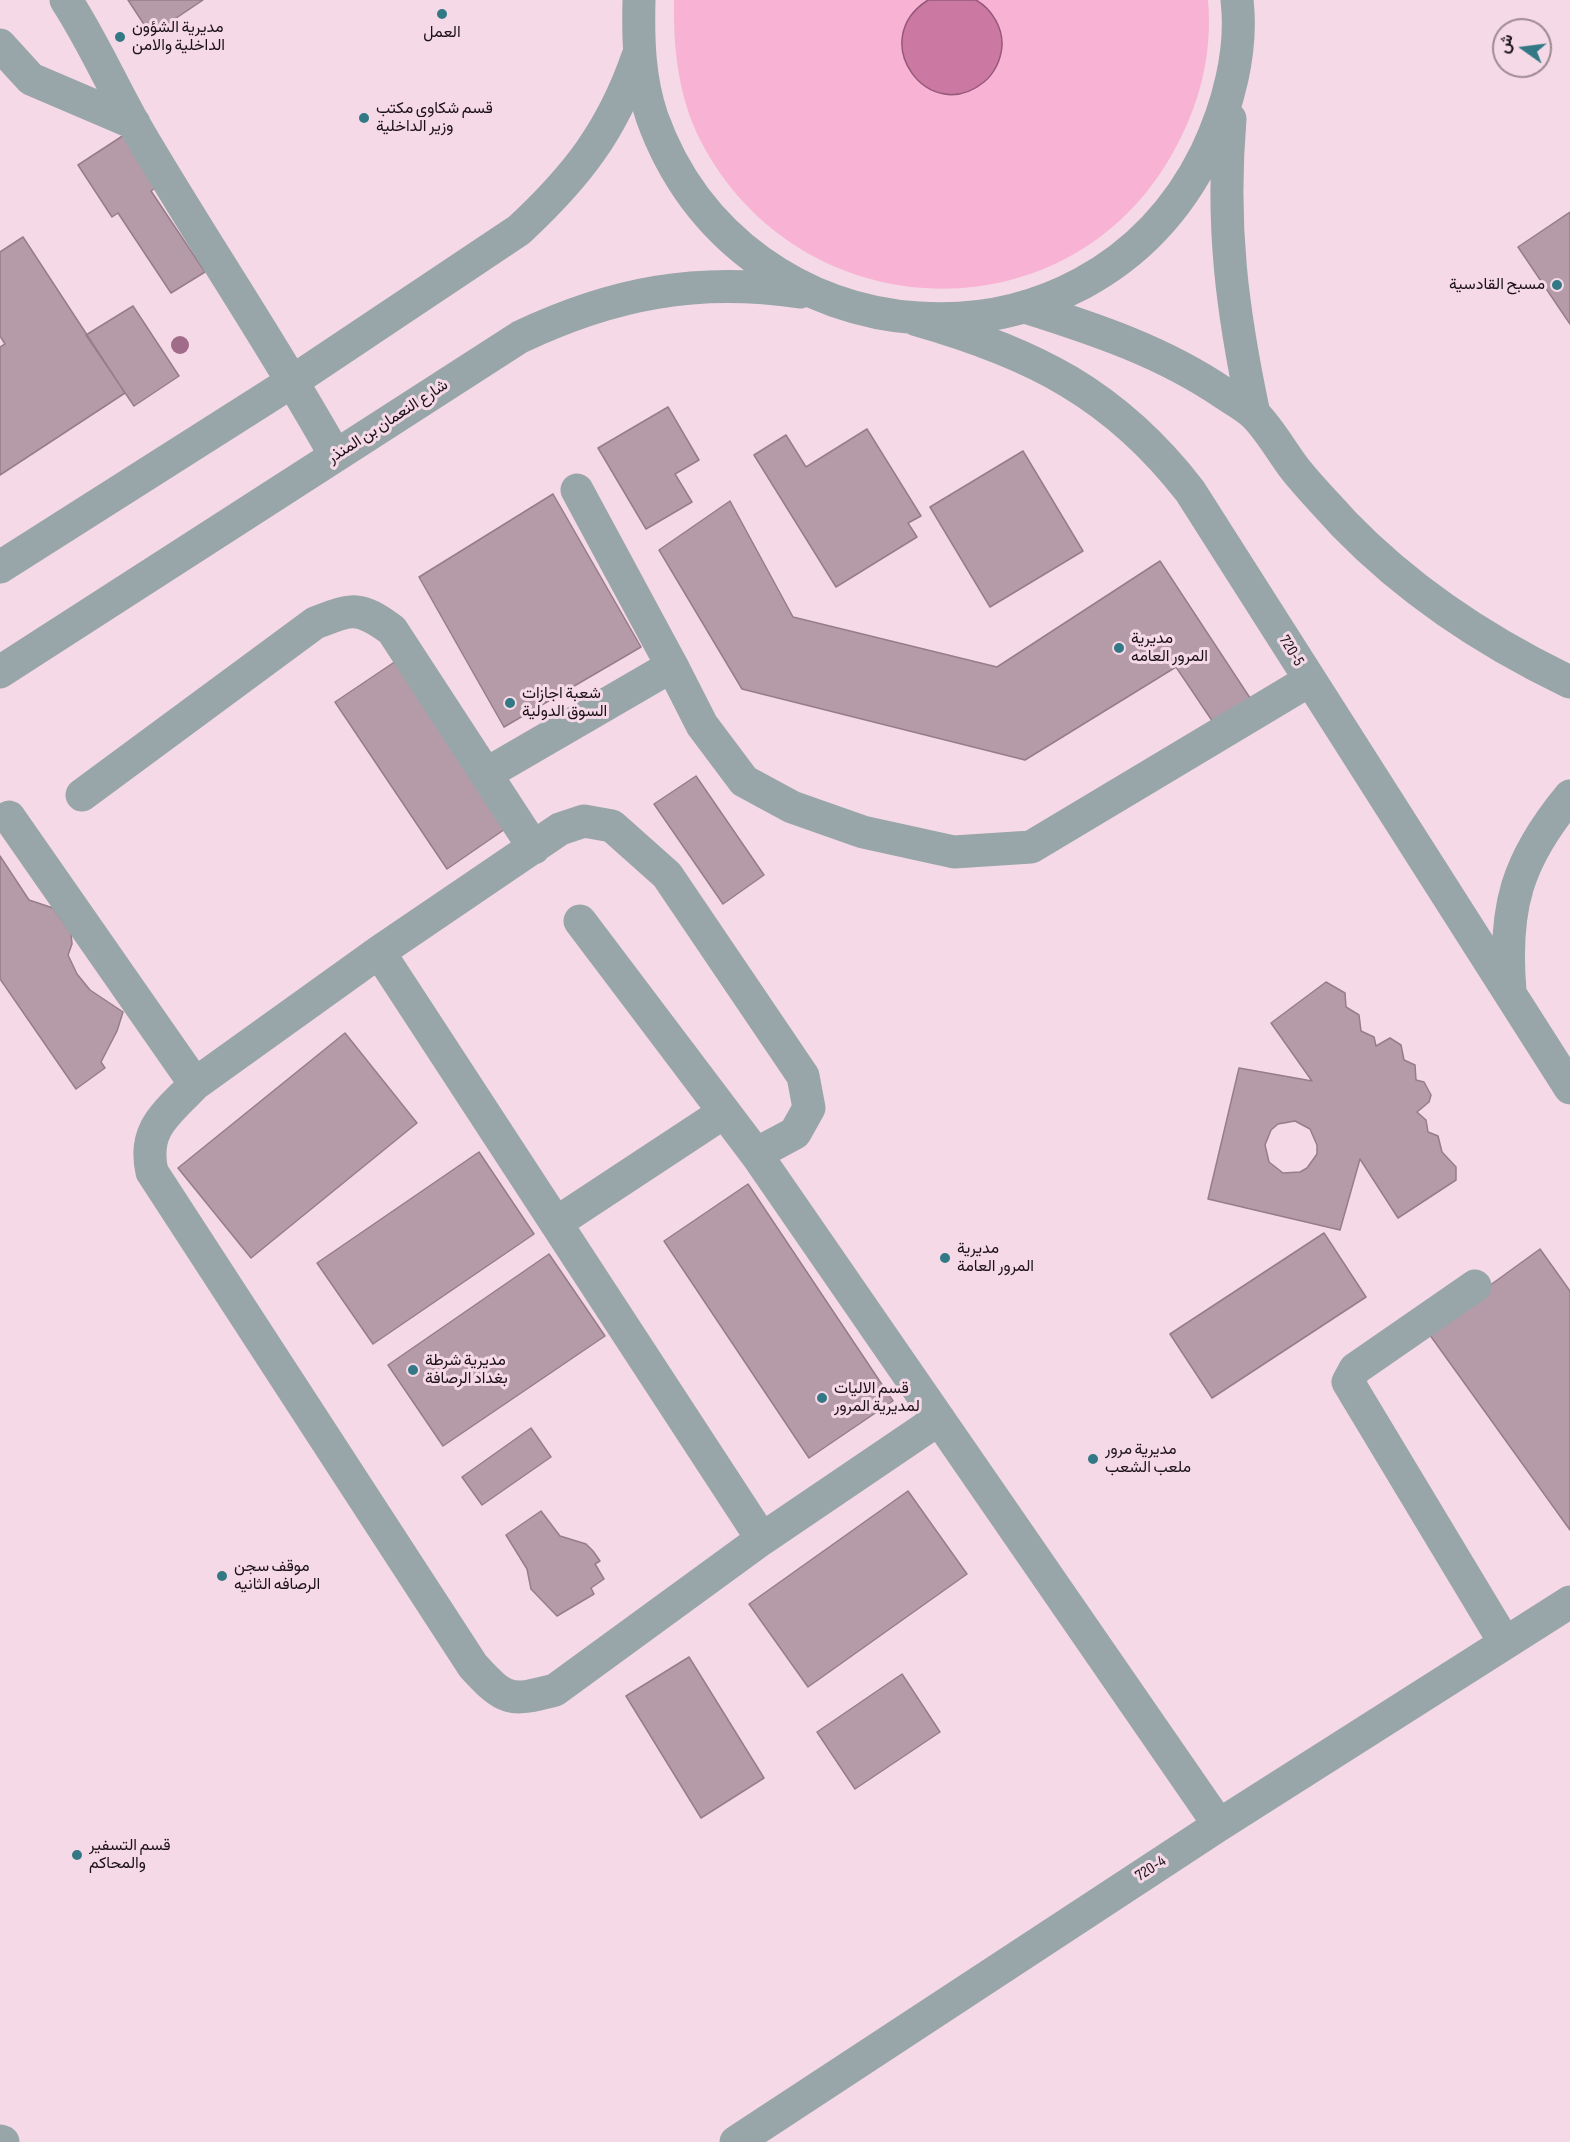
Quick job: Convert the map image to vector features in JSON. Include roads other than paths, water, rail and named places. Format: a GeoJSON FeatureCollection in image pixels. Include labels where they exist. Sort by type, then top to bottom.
{"type":"FeatureCollection","features":[{"type":"Feature","properties":{"kind":"street"},"geometry":{"type":"LineString","coordinates":[[66,0],[90,38],[134,123],[293,381],[335,455]]}},
{"type":"Feature","properties":{"kind":"street"},"geometry":{"type":"LineString","coordinates":[[639,0],[638,56],[652,116],[678,173],[716,223],[762,264],[815,294],[860,310],[917,320],[972,318],[1025,307],[1076,286],[1121,257],[1162,219],[1194,176],[1218,126],[1233,74]]}},
{"type":"Feature","properties":{"kind":"street"},"geometry":{"type":"LineString","coordinates":[[1239,4],[1226,160],[1227,245],[1236,331],[1254,414]]}},
{"type":"Feature","properties":{"kind":"street"},"geometry":{"type":"LineString","coordinates":[[0,45],[32,79],[134,123]]}},
{"type":"Feature","properties":{"kind":"street"},"geometry":{"type":"LineString","coordinates":[[0,567],[293,381],[519,230],[550,201],[579,168],[604,133],[625,95],[638,56]]}},
{"type":"Feature","properties":{"kind":"street","name":"شارع النعمان بن المنذر"},"geometry":{"type":"LineString","coordinates":[[0,672],[520,337],[566,315],[614,300],[674,289],[715,285],[815,294]]}},
{"type":"Feature","properties":{"kind":"street"},"geometry":{"type":"LineString","coordinates":[[1025,307],[1120,338],[1158,355],[1212,385],[1254,414],[1297,472],[1345,525],[1397,574],[1454,617],[1514,656],[1570,682]]}},
{"type":"Feature","properties":{"kind":"street","name":"720-5"},"geometry":{"type":"LineString","coordinates":[[917,320],[976,337],[1062,376],[1110,408],[1145,438],[1190,491],[1570,1088]]}},
{"type":"Feature","properties":{"kind":"street"},"geometry":{"type":"LineString","coordinates":[[577,490],[702,725],[744,781],[792,807],[853,828],[954,852],[1031,847],[1310,680]]}},
{"type":"Feature","properties":{"kind":"street"},"geometry":{"type":"LineString","coordinates":[[82,795],[315,623],[347,610],[373,616],[392,630],[534,848]]}},
{"type":"Feature","properties":{"kind":"street"},"geometry":{"type":"LineString","coordinates":[[486,774],[672,666]]}},
{"type":"Feature","properties":{"kind":"street"},"geometry":{"type":"LineString","coordinates":[[1510,995],[1506,950],[1511,906],[1525,863],[1547,825],[1570,796]]}},
{"type":"Feature","properties":{"kind":"street"},"geometry":{"type":"LineString","coordinates":[[9,817],[195,1084]]}},
{"type":"Feature","properties":{"kind":"street"},"geometry":{"type":"LineString","coordinates":[[756,1154],[795,1133],[809,1108],[802,1076],[667,875],[612,826],[584,821],[561,830],[380,952],[195,1084],[156,1125],[147,1151],[152,1172],[473,1666],[496,1692],[524,1699],[555,1690],[762,1539],[939,1419]]}},
{"type":"Feature","properties":{"kind":"street"},"geometry":{"type":"LineString","coordinates":[[580,921],[756,1154],[1219,1825]]}},
{"type":"Feature","properties":{"kind":"street"},"geometry":{"type":"LineString","coordinates":[[380,952],[762,1539]]}},
{"type":"Feature","properties":{"kind":"street"},"geometry":{"type":"LineString","coordinates":[[556,1223],[723,1113]]}},
{"type":"Feature","properties":{"kind":"street"},"geometry":{"type":"LineString","coordinates":[[1475,1286],[1355,1369],[1348,1382],[1505,1643]]}},
{"type":"Feature","properties":{"kind":"street","name":"720-4"},"geometry":{"type":"LineString","coordinates":[[736,2142],[1219,1825],[1570,1602]]}},
{"type":"Feature","properties":{"kind":"place","name":"العمل"},"geometry":{"type":"Point","coordinates":[442,14]}},
{"type":"Feature","properties":{"kind":"place","name":"مديرية الشؤون الداخلية والامن"},"geometry":{"type":"Point","coordinates":[120,37]}},
{"type":"Feature","properties":{"kind":"place","name":"قسم شكاوى مكتب وزير الداخلية"},"geometry":{"type":"Point","coordinates":[364,118]}},
{"type":"Feature","properties":{"kind":"place","name":"مسبح القادسية"},"geometry":{"type":"Point","coordinates":[1557,285]}},
{"type":"Feature","properties":{"kind":"place","name":"مديرية المرور العامه"},"geometry":{"type":"Point","coordinates":[1119,648]}},
{"type":"Feature","properties":{"kind":"place","name":"شعبة اجازات السوق الدولية"},"geometry":{"type":"Point","coordinates":[510,703]}},
{"type":"Feature","properties":{"kind":"place","name":"مديرية المرور العامة"},"geometry":{"type":"Point","coordinates":[945,1258]}},
{"type":"Feature","properties":{"kind":"place","name":"مديرية شرطة بغداد الرصافة"},"geometry":{"type":"Point","coordinates":[413,1370]}},
{"type":"Feature","properties":{"kind":"place","name":"قسم الاليات لمديرية المرور"},"geometry":{"type":"Point","coordinates":[822,1398]}},
{"type":"Feature","properties":{"kind":"place","name":"مديرية مرور ملعب الشعب"},"geometry":{"type":"Point","coordinates":[1093,1459]}},
{"type":"Feature","properties":{"kind":"place","name":"موقف سجن الرصافه الثانيه"},"geometry":{"type":"Point","coordinates":[222,1576]}},
{"type":"Feature","properties":{"kind":"place","name":"قسم التسفير والمحاكم"},"geometry":{"type":"Point","coordinates":[77,1855]}}]}
